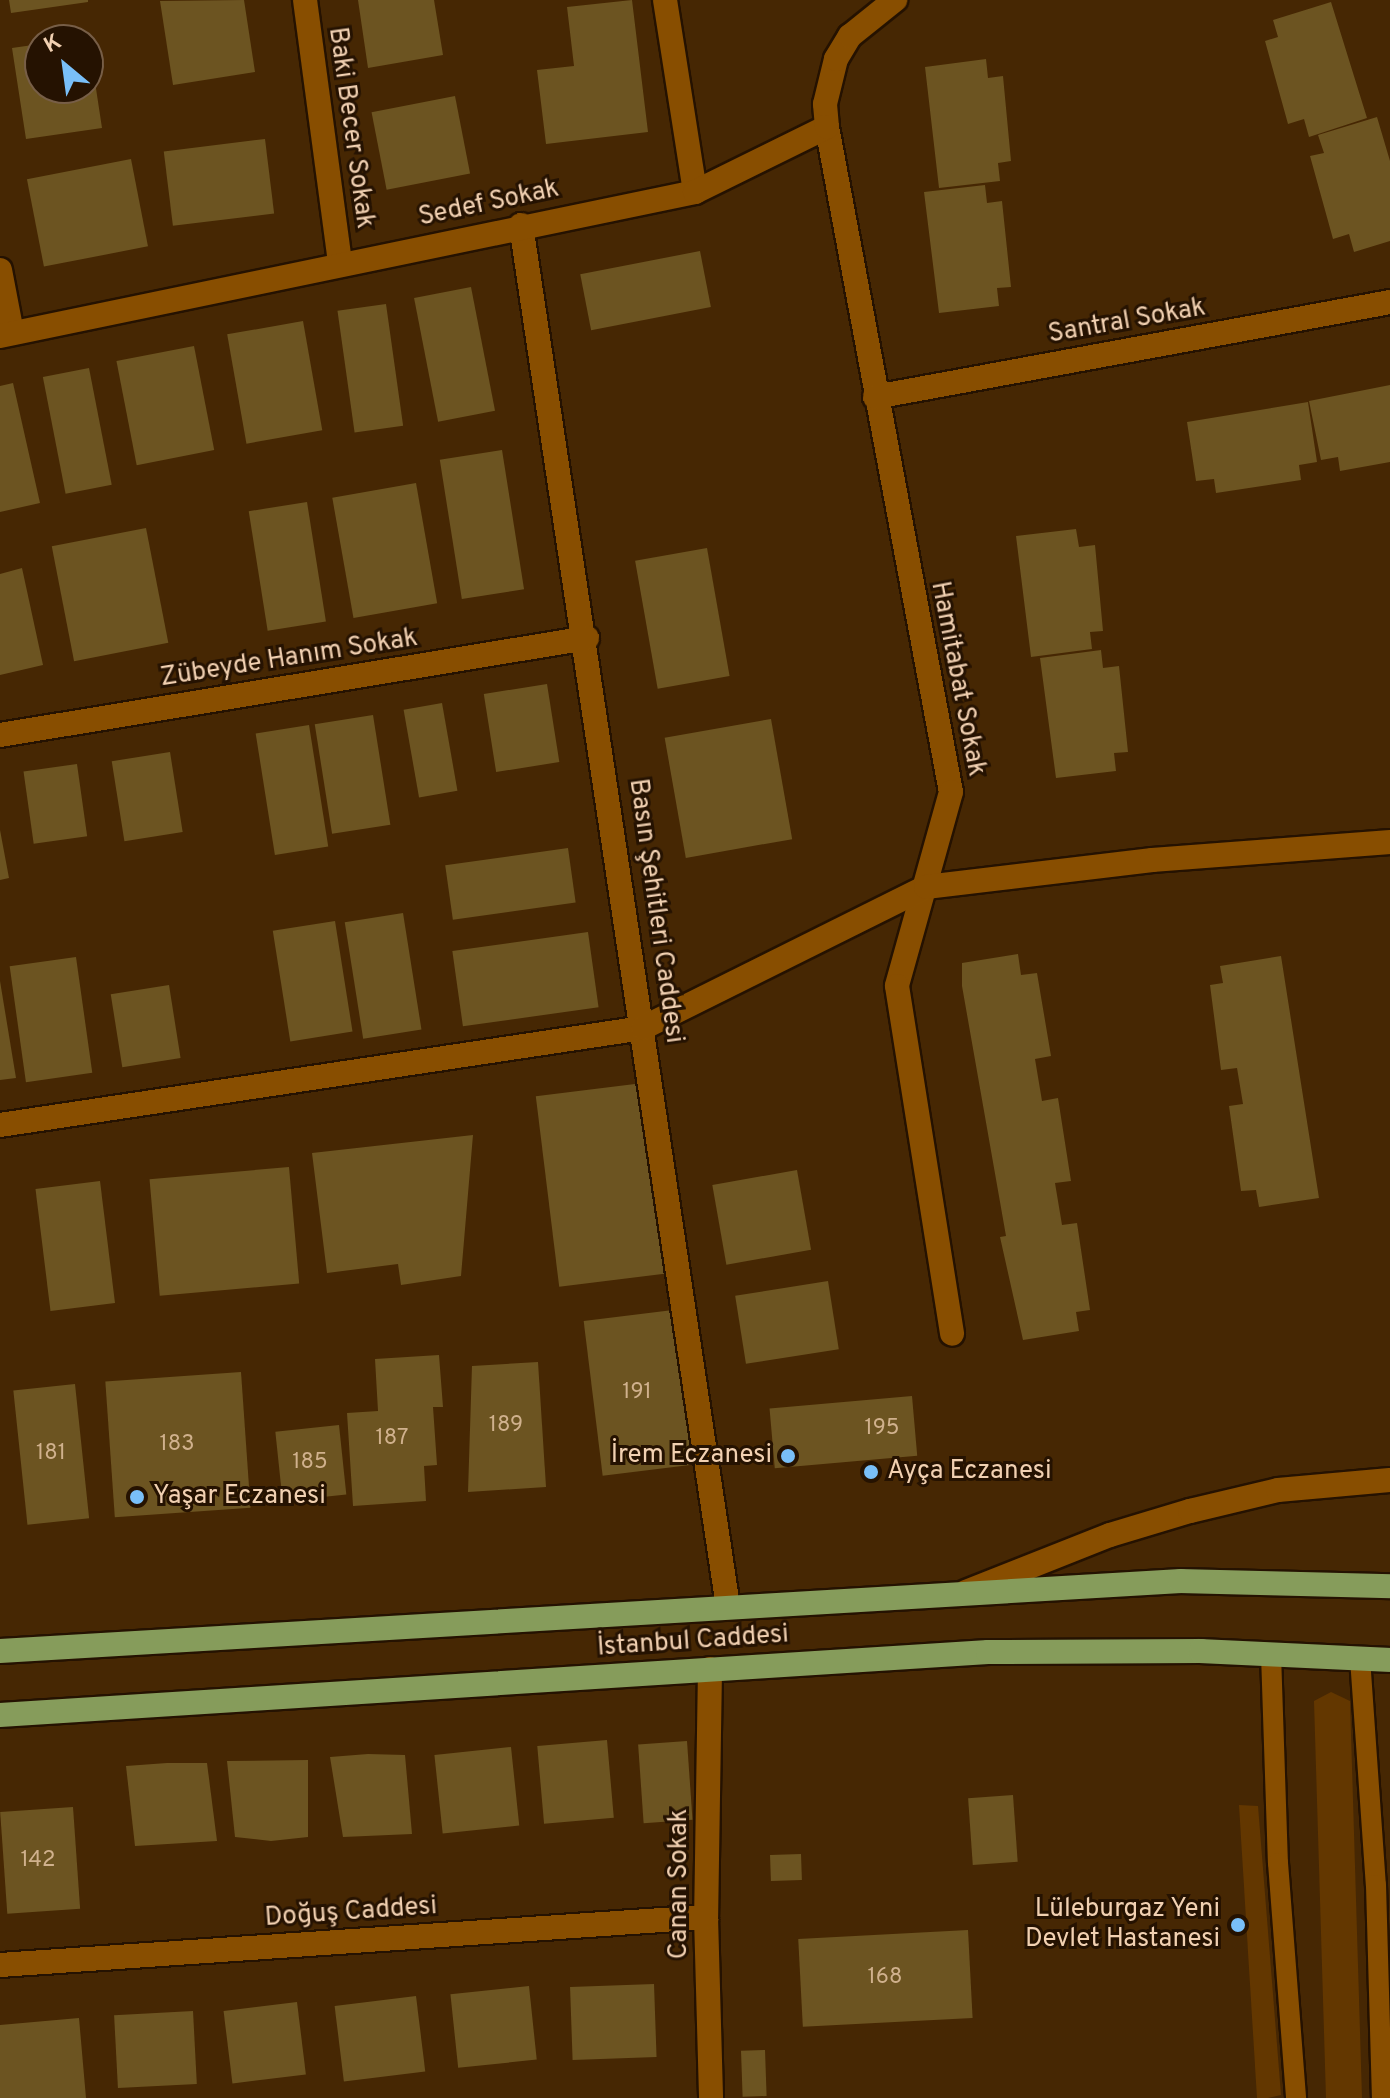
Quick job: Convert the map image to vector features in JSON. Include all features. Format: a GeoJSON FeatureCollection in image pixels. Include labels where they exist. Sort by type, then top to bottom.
{"type":"FeatureCollection","features":[{"type":"Feature","properties":{"kind":"highway","name":"İstanbul Caddesi"},"geometry":{"type":"LineString","coordinates":[[0,1651],[1181,1581],[1390,1586]]}},
{"type":"Feature","properties":{"kind":"highway","name":"İstanbul Caddesi"},"geometry":{"type":"LineString","coordinates":[[0,1715],[988,1652],[1271,1654],[1390,1660]]}},
{"type":"Feature","properties":{"kind":"street","name":"Baki Becer Sokak"},"geometry":{"type":"LineString","coordinates":[[305,0],[340,264]]}},
{"type":"Feature","properties":{"kind":"street"},"geometry":{"type":"LineString","coordinates":[[665,0],[695,192]]}},
{"type":"Feature","properties":{"kind":"street"},"geometry":{"type":"LineString","coordinates":[[827,127],[825,104],[836,59],[850,36],[895,0]]}},
{"type":"Feature","properties":{"kind":"street","name":"Sedef Sokak"},"geometry":{"type":"LineString","coordinates":[[6,334],[521,225],[695,192],[827,127]]}},
{"type":"Feature","properties":{"kind":"street","name":"Hamitabat Sokak"},"geometry":{"type":"LineString","coordinates":[[827,127],[951,792],[897,986],[952,1334]]}},
{"type":"Feature","properties":{"kind":"street","name":"Basın Şehitleri Caddesi"},"geometry":{"type":"LineString","coordinates":[[521,225],[587,638],[728,1606]]}},
{"type":"Feature","properties":{"kind":"street"},"geometry":{"type":"LineString","coordinates":[[0,270],[6,334]]}},
{"type":"Feature","properties":{"kind":"street","name":"Santral Sokak"},"geometry":{"type":"LineString","coordinates":[[875,397],[1390,302]]}},
{"type":"Feature","properties":{"kind":"street","name":"Zübeyde Hanım Sokak"},"geometry":{"type":"LineString","coordinates":[[0,735],[587,638]]}},
{"type":"Feature","properties":{"kind":"street"},"geometry":{"type":"LineString","coordinates":[[0,1125],[643,1028],[926,887],[1152,860],[1390,842]]}},
{"type":"Feature","properties":{"kind":"street"},"geometry":{"type":"LineString","coordinates":[[964,1593],[1110,1535],[1190,1511],[1278,1490],[1390,1480]]}},
{"type":"Feature","properties":{"kind":"street","name":"Canan Sokak"},"geometry":{"type":"LineString","coordinates":[[710,1669],[706,1917],[711,2098]]}},
{"type":"Feature","properties":{"kind":"street","name":"Doğuş Caddesi"},"geometry":{"type":"LineString","coordinates":[[0,1965],[706,1917]]}},
{"type":"Feature","properties":{"kind":"lane"},"geometry":{"type":"LineString","coordinates":[[1271,1654],[1278,1863],[1296,2098]]}},
{"type":"Feature","properties":{"kind":"lane"},"geometry":{"type":"LineString","coordinates":[[1360,1658],[1376,1885],[1382,2098]]}},
{"type":"Feature","properties":{"kind":"shaded area"},"geometry":{"type":"Polygon","coordinates":[[[1331,1692],[1350,1701],[1362,2098],[1326,2098],[1314,1701],[1331,1692]]]}},
{"type":"Feature","properties":{"kind":"shaded area"},"geometry":{"type":"Polygon","coordinates":[[[1239,1805],[1258,1806],[1281,2095],[1268,2098],[1257,2098],[1239,1805]]]}},
{"type":"Feature","properties":{"kind":"building"},"geometry":{"type":"Polygon","coordinates":[[[9,0],[88,0],[88,2],[11,13],[9,0]]]}},
{"type":"Feature","properties":{"kind":"building"},"geometry":{"type":"Polygon","coordinates":[[[244,0],[255,72],[173,85],[160,1],[244,0]]]}},
{"type":"Feature","properties":{"kind":"building"},"geometry":{"type":"Polygon","coordinates":[[[358,0],[434,0],[443,55],[368,68],[358,0]]]}},
{"type":"Feature","properties":{"kind":"building"},"geometry":{"type":"Polygon","coordinates":[[[632,0],[648,132],[546,144],[537,70],[574,66],[567,7],[632,0]]]}},
{"type":"Feature","properties":{"kind":"building"},"geometry":{"type":"Polygon","coordinates":[[[1331,2],[1367,118],[1309,137],[1304,119],[1288,124],[1265,41],[1278,37],[1273,20],[1331,2]]]}},
{"type":"Feature","properties":{"kind":"building"},"geometry":{"type":"Polygon","coordinates":[[[24,46],[24,104],[98,104],[102,128],[26,139],[12,48],[24,46]]]}},
{"type":"Feature","properties":{"kind":"building"},"geometry":{"type":"Polygon","coordinates":[[[986,59],[988,78],[1003,76],[1011,161],[998,163],[1000,181],[939,188],[925,67],[986,59]]]}},
{"type":"Feature","properties":{"kind":"building"},"geometry":{"type":"Polygon","coordinates":[[[455,96],[470,174],[387,190],[372,112],[455,96]]]}},
{"type":"Feature","properties":{"kind":"building"},"geometry":{"type":"Polygon","coordinates":[[[1377,117],[1390,161],[1390,241],[1354,252],[1349,234],[1333,239],[1310,156],[1324,153],[1318,135],[1377,117]]]}},
{"type":"Feature","properties":{"kind":"building"},"geometry":{"type":"Polygon","coordinates":[[[265,139],[274,213],[173,226],[164,151],[265,139]]]}},
{"type":"Feature","properties":{"kind":"building"},"geometry":{"type":"Polygon","coordinates":[[[131,159],[148,246],[44,267],[27,179],[131,159]]]}},
{"type":"Feature","properties":{"kind":"building"},"geometry":{"type":"Polygon","coordinates":[[[985,185],[987,203],[1002,201],[1011,287],[997,288],[999,306],[939,313],[924,192],[985,185]]]}},
{"type":"Feature","properties":{"kind":"building"},"geometry":{"type":"Polygon","coordinates":[[[700,251],[711,307],[591,330],[580,274],[700,251]]]}},
{"type":"Feature","properties":{"kind":"building"},"geometry":{"type":"Polygon","coordinates":[[[471,287],[495,411],[438,422],[414,298],[471,287]]]}},
{"type":"Feature","properties":{"kind":"building"},"geometry":{"type":"Polygon","coordinates":[[[386,304],[403,426],[355,433],[337,311],[386,304]]]}},
{"type":"Feature","properties":{"kind":"building"},"geometry":{"type":"Polygon","coordinates":[[[303,321],[322,430],[246,444],[227,334],[303,321]]]}},
{"type":"Feature","properties":{"kind":"building"},"geometry":{"type":"Polygon","coordinates":[[[194,346],[214,450],[137,465],[116,361],[194,346]]]}},
{"type":"Feature","properties":{"kind":"building"},"geometry":{"type":"Polygon","coordinates":[[[89,368],[112,485],[66,494],[43,377],[89,368]]]}},
{"type":"Feature","properties":{"kind":"building"},"geometry":{"type":"Polygon","coordinates":[[[13,383],[40,503],[0,512],[0,386],[13,383]]]}},
{"type":"Feature","properties":{"kind":"building"},"geometry":{"type":"Polygon","coordinates":[[[1390,385],[1390,462],[1340,471],[1338,457],[1321,460],[1309,401],[1390,385]]]}},
{"type":"Feature","properties":{"kind":"building"},"geometry":{"type":"Polygon","coordinates":[[[1308,402],[1317,462],[1299,465],[1301,480],[1216,493],[1214,479],[1196,481],[1187,422],[1308,402]]]}},
{"type":"Feature","properties":{"kind":"building"},"geometry":{"type":"Polygon","coordinates":[[[502,450],[524,589],[462,599],[440,460],[502,450]]]}},
{"type":"Feature","properties":{"kind":"building"},"geometry":{"type":"Polygon","coordinates":[[[416,483],[437,603],[353,618],[332,498],[416,483]]]}},
{"type":"Feature","properties":{"kind":"building"},"geometry":{"type":"Polygon","coordinates":[[[307,502],[326,622],[268,631],[249,511],[307,502]]]}},
{"type":"Feature","properties":{"kind":"building"},"geometry":{"type":"Polygon","coordinates":[[[146,528],[168,643],[74,661],[52,546],[146,528]]]}},
{"type":"Feature","properties":{"kind":"building"},"geometry":{"type":"Polygon","coordinates":[[[1076,529],[1079,547],[1095,545],[1103,631],[1090,632],[1092,649],[1031,657],[1016,536],[1076,529]]]}},
{"type":"Feature","properties":{"kind":"building"},"geometry":{"type":"Polygon","coordinates":[[[707,548],[730,676],[658,689],[635,561],[707,548]]]}},
{"type":"Feature","properties":{"kind":"building"},"geometry":{"type":"Polygon","coordinates":[[[22,568],[43,665],[0,675],[0,574],[22,568]]]}},
{"type":"Feature","properties":{"kind":"building"},"geometry":{"type":"Polygon","coordinates":[[[1101,650],[1103,668],[1119,666],[1128,752],[1114,753],[1116,771],[1056,778],[1040,658],[1101,650]]]}},
{"type":"Feature","properties":{"kind":"building"},"geometry":{"type":"Polygon","coordinates":[[[547,684],[559,762],[496,772],[484,694],[547,684]]]}},
{"type":"Feature","properties":{"kind":"building"},"geometry":{"type":"Polygon","coordinates":[[[442,703],[457,791],[419,797],[404,710],[442,703]]]}},
{"type":"Feature","properties":{"kind":"building"},"geometry":{"type":"Polygon","coordinates":[[[373,715],[390,825],[332,834],[315,724],[373,715]]]}},
{"type":"Feature","properties":{"kind":"building"},"geometry":{"type":"Polygon","coordinates":[[[771,719],[792,839],[686,858],[665,738],[771,719]]]}},
{"type":"Feature","properties":{"kind":"building"},"geometry":{"type":"Polygon","coordinates":[[[309,725],[328,846],[275,855],[256,733],[309,725]]]}},
{"type":"Feature","properties":{"kind":"building"},"geometry":{"type":"Polygon","coordinates":[[[170,752],[183,832],[124,841],[112,761],[170,752]]]}},
{"type":"Feature","properties":{"kind":"building"},"geometry":{"type":"Polygon","coordinates":[[[77,764],[87,836],[34,844],[24,772],[77,764]]]}},
{"type":"Feature","properties":{"kind":"building"},"geometry":{"type":"Polygon","coordinates":[[[0,830],[9,878],[0,880],[0,830]]]}},
{"type":"Feature","properties":{"kind":"building"},"geometry":{"type":"Polygon","coordinates":[[[568,848],[576,902],[453,920],[445,865],[568,848]]]}},
{"type":"Feature","properties":{"kind":"building"},"geometry":{"type":"Polygon","coordinates":[[[403,913],[421,1030],[363,1039],[345,922],[403,913]]]}},
{"type":"Feature","properties":{"kind":"building"},"geometry":{"type":"Polygon","coordinates":[[[335,921],[353,1032],[290,1041],[273,931],[335,921]]]}},
{"type":"Feature","properties":{"kind":"building"},"geometry":{"type":"Polygon","coordinates":[[[588,932],[599,1007],[463,1026],[452,951],[588,932]]]}},
{"type":"Feature","properties":{"kind":"building"},"geometry":{"type":"Polygon","coordinates":[[[1018,954],[1021,975],[1037,973],[1051,1056],[1035,1059],[1042,1101],[1058,1098],[1071,1181],[1055,1183],[1062,1225],[1077,1223],[1090,1310],[1076,1312],[1079,1331],[1023,1340],[1000,1237],[1006,1236],[962,986],[962,963],[1018,954]]]}},
{"type":"Feature","properties":{"kind":"building"},"geometry":{"type":"Polygon","coordinates":[[[1281,956],[1319,1198],[1259,1207],[1256,1190],[1241,1191],[1229,1106],[1243,1104],[1237,1068],[1221,1070],[1210,985],[1223,983],[1220,966],[1281,956]]]}},
{"type":"Feature","properties":{"kind":"building"},"geometry":{"type":"Polygon","coordinates":[[[76,957],[92,1073],[26,1082],[10,966],[76,957]]]}},
{"type":"Feature","properties":{"kind":"building"},"geometry":{"type":"Polygon","coordinates":[[[0,981],[16,1078],[0,1080],[0,981]]]}},
{"type":"Feature","properties":{"kind":"building"},"geometry":{"type":"Polygon","coordinates":[[[169,985],[181,1058],[122,1067],[111,994],[169,985]]]}},
{"type":"Feature","properties":{"kind":"building"},"geometry":{"type":"Polygon","coordinates":[[[643,1083],[666,1274],[559,1287],[536,1096],[643,1083]]]}},
{"type":"Feature","properties":{"kind":"building"},"geometry":{"type":"Polygon","coordinates":[[[473,1135],[461,1276],[401,1285],[398,1264],[327,1273],[312,1153],[473,1135]]]}},
{"type":"Feature","properties":{"kind":"building"},"geometry":{"type":"Polygon","coordinates":[[[289,1167],[299,1284],[160,1296],[150,1179],[289,1167]]]}},
{"type":"Feature","properties":{"kind":"building"},"geometry":{"type":"Polygon","coordinates":[[[797,1170],[811,1250],[726,1265],[712,1185],[797,1170]]]}},
{"type":"Feature","properties":{"kind":"building"},"geometry":{"type":"Polygon","coordinates":[[[100,1181],[115,1303],[50,1311],[35,1189],[100,1181]]]}},
{"type":"Feature","properties":{"kind":"building"},"geometry":{"type":"Polygon","coordinates":[[[828,1281],[839,1349],[746,1364],[735,1296],[828,1281]]]}},
{"type":"Feature","properties":{"kind":"building"},"geometry":{"type":"Polygon","coordinates":[[[673,1310],[692,1465],[603,1476],[584,1321],[673,1310]]]}},
{"type":"Feature","properties":{"kind":"building"},"geometry":{"type":"Polygon","coordinates":[[[439,1355],[443,1407],[433,1407],[437,1465],[424,1466],[426,1501],[353,1506],[347,1413],[378,1411],[375,1359],[439,1355]]]}},
{"type":"Feature","properties":{"kind":"building"},"geometry":{"type":"Polygon","coordinates":[[[538,1362],[546,1487],[468,1492],[472,1366],[538,1362]]]}},
{"type":"Feature","properties":{"kind":"building"},"geometry":{"type":"Polygon","coordinates":[[[241,1372],[250,1508],[115,1517],[105,1381],[241,1372]]]}},
{"type":"Feature","properties":{"kind":"building"},"geometry":{"type":"Polygon","coordinates":[[[75,1384],[89,1518],[27,1525],[13,1390],[75,1384]]]}},
{"type":"Feature","properties":{"kind":"building"},"geometry":{"type":"Polygon","coordinates":[[[912,1396],[917,1456],[775,1468],[770,1408],[912,1396]]]}},
{"type":"Feature","properties":{"kind":"building"},"geometry":{"type":"Polygon","coordinates":[[[339,1425],[346,1495],[283,1501],[275,1432],[339,1425]]]}},
{"type":"Feature","properties":{"kind":"building"},"geometry":{"type":"Polygon","coordinates":[[[607,1740],[614,1818],[544,1824],[537,1746],[607,1740]]]}},
{"type":"Feature","properties":{"kind":"building"},"geometry":{"type":"Polygon","coordinates":[[[687,1741],[693,1820],[644,1823],[638,1744],[687,1741]]]}},
{"type":"Feature","properties":{"kind":"building"},"geometry":{"type":"Polygon","coordinates":[[[511,1747],[519,1826],[443,1834],[434,1755],[511,1747]]]}},
{"type":"Feature","properties":{"kind":"building"},"geometry":{"type":"Polygon","coordinates":[[[405,1755],[412,1834],[343,1837],[330,1757],[405,1755]]]}},
{"type":"Feature","properties":{"kind":"building"},"geometry":{"type":"Polygon","coordinates":[[[308,1760],[308,1837],[271,1841],[235,1837],[227,1761],[308,1760]]]}},
{"type":"Feature","properties":{"kind":"building"},"geometry":{"type":"Polygon","coordinates":[[[207,1763],[217,1841],[135,1846],[126,1766],[207,1763]]]}},
{"type":"Feature","properties":{"kind":"building"},"geometry":{"type":"Polygon","coordinates":[[[1013,1795],[1018,1862],[973,1865],[968,1798],[1013,1795]]]}},
{"type":"Feature","properties":{"kind":"building"},"geometry":{"type":"Polygon","coordinates":[[[73,1807],[80,1909],[7,1914],[0,1812],[73,1807]]]}},
{"type":"Feature","properties":{"kind":"building"},"geometry":{"type":"Polygon","coordinates":[[[801,1854],[802,1880],[771,1881],[770,1855],[801,1854]]]}},
{"type":"Feature","properties":{"kind":"building"},"geometry":{"type":"Polygon","coordinates":[[[968,1930],[973,2018],[803,2027],[798,1939],[968,1930]]]}},
{"type":"Feature","properties":{"kind":"building"},"geometry":{"type":"Polygon","coordinates":[[[654,1984],[657,2057],[573,2060],[570,1987],[654,1984]]]}},
{"type":"Feature","properties":{"kind":"building"},"geometry":{"type":"Polygon","coordinates":[[[529,1986],[537,2060],[458,2068],[450,1994],[529,1986]]]}},
{"type":"Feature","properties":{"kind":"building"},"geometry":{"type":"Polygon","coordinates":[[[416,1996],[425,2071],[344,2081],[335,2006],[416,1996]]]}},
{"type":"Feature","properties":{"kind":"building"},"geometry":{"type":"Polygon","coordinates":[[[297,2002],[306,2074],[232,2083],[224,2011],[297,2002]]]}},
{"type":"Feature","properties":{"kind":"building"},"geometry":{"type":"Polygon","coordinates":[[[193,2011],[197,2084],[118,2088],[114,2015],[193,2011]]]}},
{"type":"Feature","properties":{"kind":"building"},"geometry":{"type":"Polygon","coordinates":[[[79,2018],[86,2098],[0,2098],[0,2025],[79,2018]]]}},
{"type":"Feature","properties":{"kind":"building"},"geometry":{"type":"Polygon","coordinates":[[[765,2050],[767,2096],[743,2097],[741,2051],[765,2050]]]}},
{"type":"Feature","properties":{"kind":"place","name":"İrem Eczanesi"},"geometry":{"type":"Point","coordinates":[788,1456]}},
{"type":"Feature","properties":{"kind":"place","name":"Ayça Eczanesi"},"geometry":{"type":"Point","coordinates":[871,1472]}},
{"type":"Feature","properties":{"kind":"place","name":"Yaşar Eczanesi"},"geometry":{"type":"Point","coordinates":[137,1497]}},
{"type":"Feature","properties":{"kind":"place","name":"Lüleburgaz Yeni Devlet Hastanesi"},"geometry":{"type":"Point","coordinates":[1238,1925]}}]}
